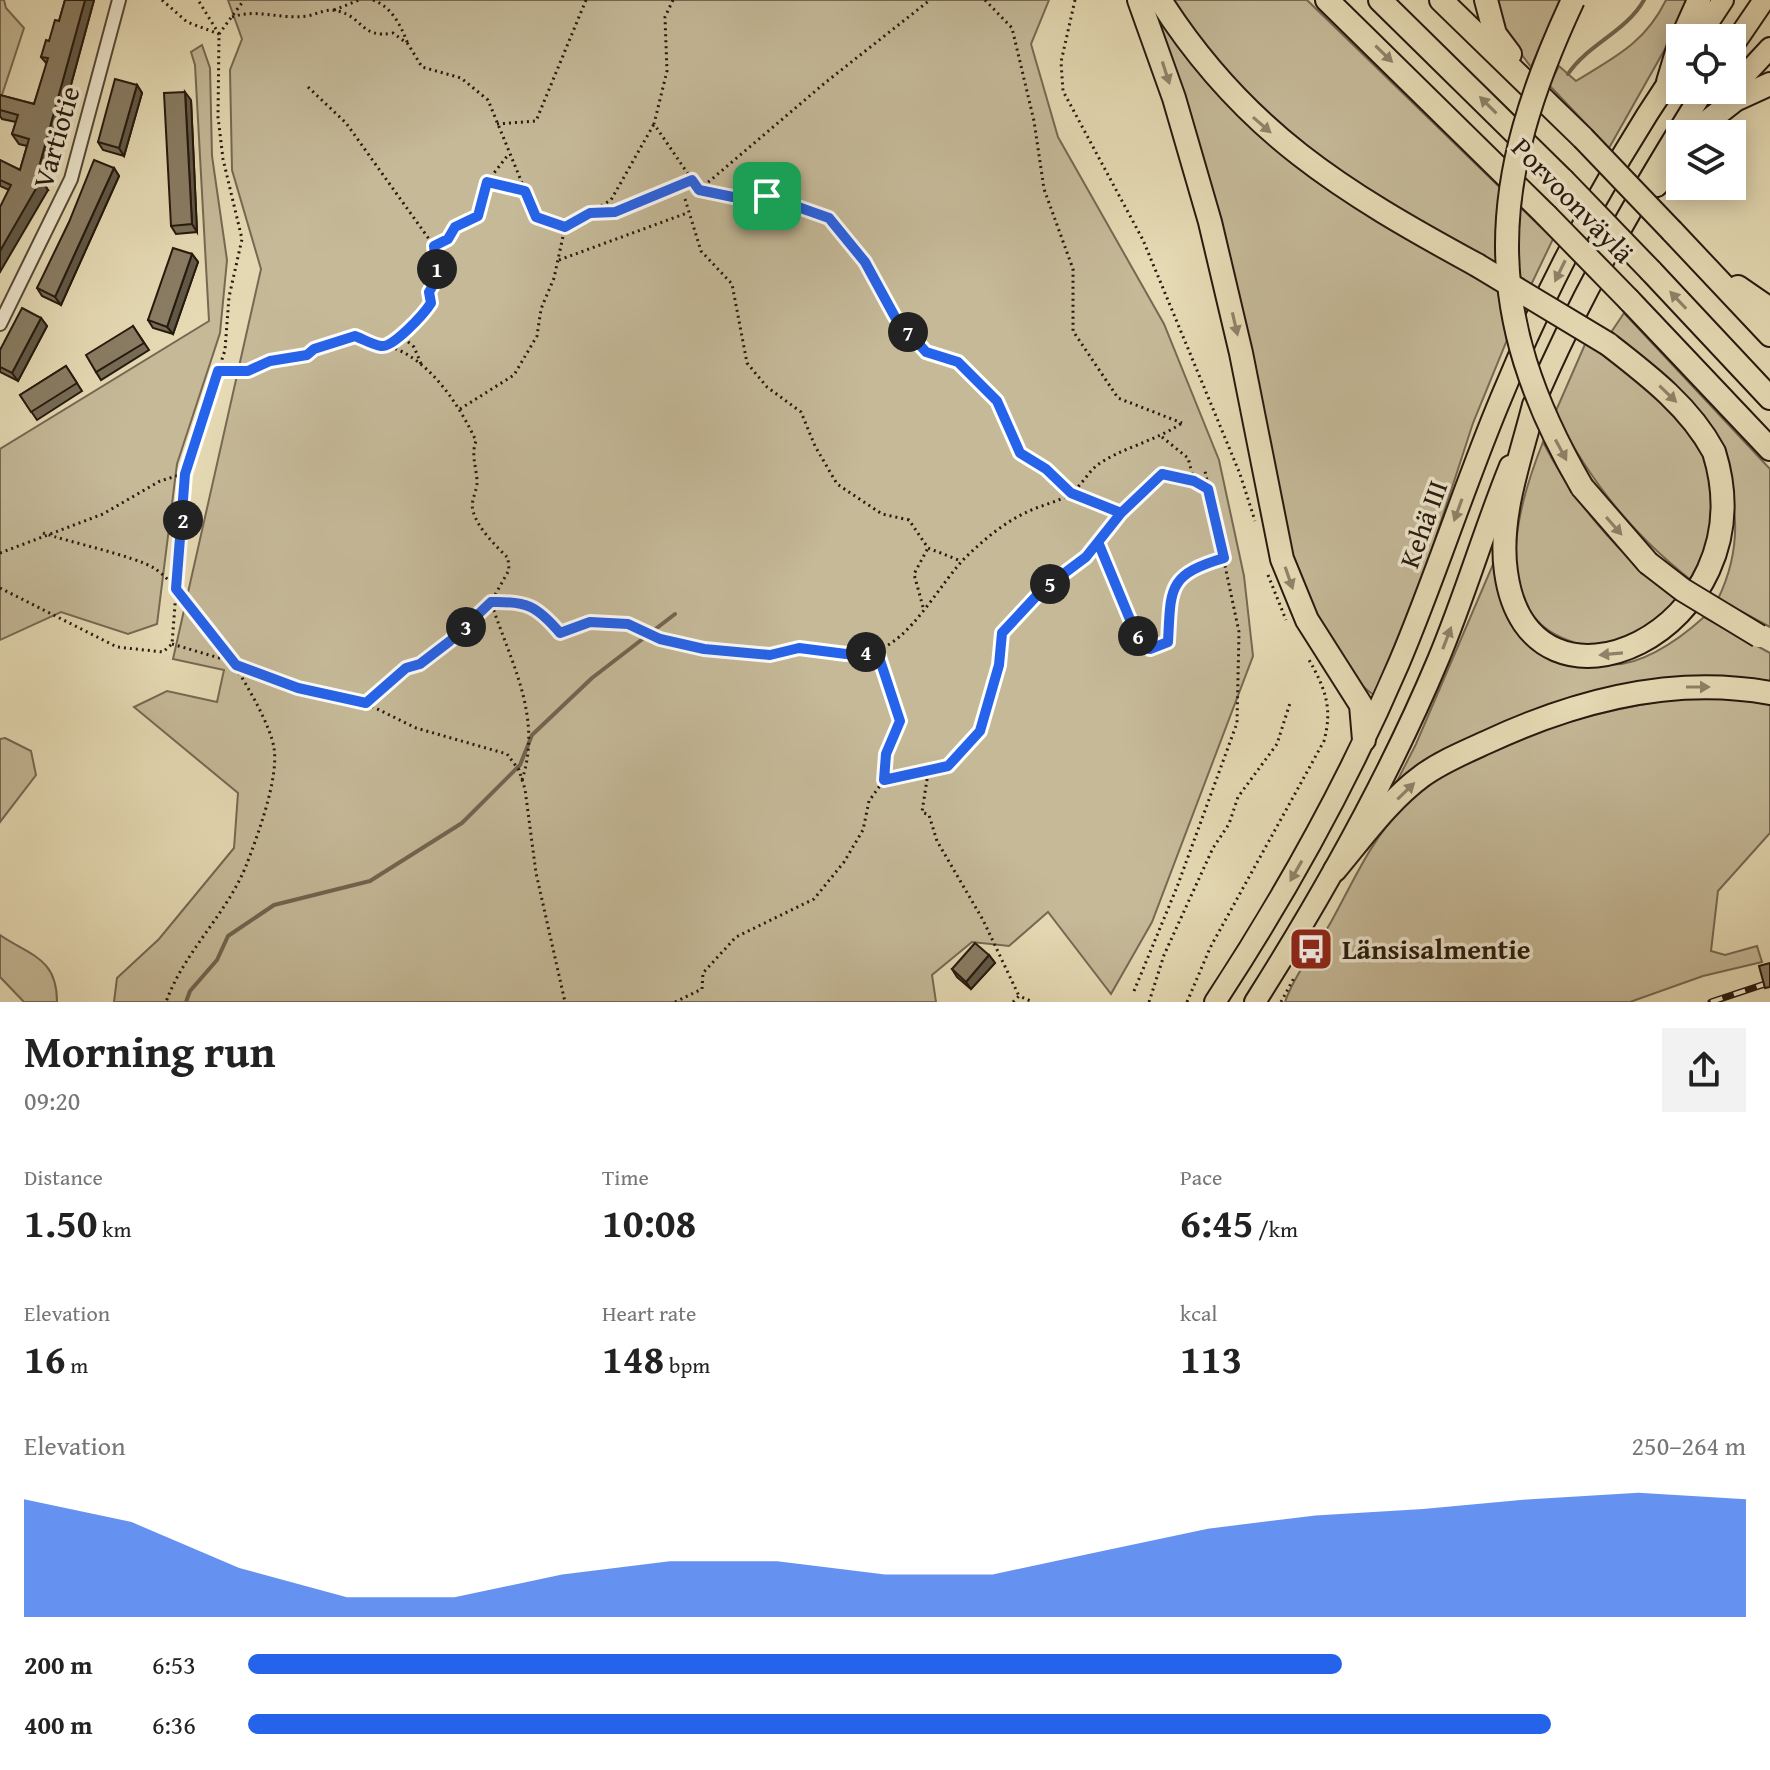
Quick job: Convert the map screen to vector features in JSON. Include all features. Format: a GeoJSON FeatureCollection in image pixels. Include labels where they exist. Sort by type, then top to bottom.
{"type":"FeatureCollection","features":[{"type":"Feature","properties":{"kind":"highway"},"geometry":{"type":"LineString","coordinates":[[1139,0],[1174,98],[1210,222],[1248,383],[1282,559],[1307,620],[1361,705],[1364,740]]}},
{"type":"Feature","properties":{"kind":"highway"},"geometry":{"type":"LineString","coordinates":[[1160,0],[1219,83],[1306,163],[1371,208],[1477,265],[1608,344],[1675,400],[1713,451],[1726,480],[1732,512],[1731,543],[1723,572],[1712,594],[1694,616],[1672,634],[1619,655],[1591,655],[1550,644],[1521,616],[1511,596],[1504,548],[1506,522],[1534,405]]}},
{"type":"Feature","properties":{"kind":"highway","name":"Porvoonväylä"},"geometry":{"type":"LineString","coordinates":[[1327,0],[1546,215],[1770,449]]}},
{"type":"Feature","properties":{"kind":"highway","name":"Porvoonväylä"},"geometry":{"type":"LineString","coordinates":[[1380,0],[1563,180],[1770,398]]}},
{"type":"Feature","properties":{"kind":"highway"},"geometry":{"type":"LineString","coordinates":[[1441,0],[1583,138],[1770,335]]}},
{"type":"Feature","properties":{"kind":"highway"},"geometry":{"type":"LineString","coordinates":[[1486,0],[1495,34],[1546,103]]}},
{"type":"Feature","properties":{"kind":"highway"},"geometry":{"type":"LineString","coordinates":[[1573,0],[1546,59],[1513,163],[1506,231],[1514,318],[1524,363],[1540,409],[1582,487],[1648,563],[1683,590],[1764,639]]}},
{"type":"Feature","properties":{"kind":"highway"},"geometry":{"type":"LineString","coordinates":[[1688,24],[1699,0]]}},
{"type":"Feature","properties":{"kind":"highway"},"geometry":{"type":"LineString","coordinates":[[1707,24],[1723,0]]}},
{"type":"Feature","properties":{"kind":"highway"},"geometry":{"type":"LineString","coordinates":[[1746,26],[1764,0]]}},
{"type":"Feature","properties":{"kind":"highway"},"geometry":{"type":"LineString","coordinates":[[1746,75],[1770,48]]}},
{"type":"Feature","properties":{"kind":"highway"},"geometry":{"type":"LineString","coordinates":[[1711,120],[1735,100],[1770,84]]}},
{"type":"Feature","properties":{"kind":"highway","name":"Kehä III"},"geometry":{"type":"LineString","coordinates":[[1215,1002],[1316,836],[1364,740],[1433,581],[1507,383],[1569,253],[1666,87]]}},
{"type":"Feature","properties":{"kind":"highway"},"geometry":{"type":"LineString","coordinates":[[1255,1002],[1335,870],[1437,662],[1559,347],[1623,220],[1695,104]]}},
{"type":"Feature","properties":{"kind":"highway"},"geometry":{"type":"LineString","coordinates":[[1707,120],[1720,104]]}},
{"type":"Feature","properties":{"kind":"highway"},"geometry":{"type":"LineString","coordinates":[[1623,220],[1666,172]]}},
{"type":"Feature","properties":{"kind":"highway"},"geometry":{"type":"LineString","coordinates":[[1672,231],[1730,282],[1770,309]]}},
{"type":"Feature","properties":{"kind":"highway"},"geometry":{"type":"LineString","coordinates":[[1335,870],[1421,777],[1518,728],[1556,713],[1636,693],[1700,686],[1770,693]]}},
{"type":"Feature","properties":{"kind":"street","name":"Vartiotie"},"geometry":{"type":"LineString","coordinates":[[0,324],[71,179],[119,0]]}},
{"type":"Feature","properties":{"kind":"path"},"geometry":{"type":"LineString","coordinates":[[162,0],[187,22],[219,34]]}},
{"type":"Feature","properties":{"kind":"path"},"geometry":{"type":"LineString","coordinates":[[0,588],[117,647],[163,652],[172,644],[185,474],[218,371],[242,239],[223,159],[218,117],[219,34],[198,0]]}},
{"type":"Feature","properties":{"kind":"path"},"geometry":{"type":"LineString","coordinates":[[219,34],[244,0]]}},
{"type":"Feature","properties":{"kind":"path"},"geometry":{"type":"LineString","coordinates":[[232,17],[248,11],[307,16],[359,0]]}},
{"type":"Feature","properties":{"kind":"path"},"geometry":{"type":"LineString","coordinates":[[373,0],[381,3],[401,24],[408,44],[422,67],[461,78],[477,87],[488,100],[536,217],[565,227],[611,200],[654,124],[667,71],[665,17],[673,0]]}},
{"type":"Feature","properties":{"kind":"path"},"geometry":{"type":"LineString","coordinates":[[497,124],[536,121],[586,0]]}},
{"type":"Feature","properties":{"kind":"path"},"geometry":{"type":"LineString","coordinates":[[699,190],[826,82],[930,0]]}},
{"type":"Feature","properties":{"kind":"path"},"geometry":{"type":"LineString","coordinates":[[491,602],[520,601],[544,614],[560,633],[590,622],[628,624],[660,639],[704,649],[770,655],[799,648],[846,654],[877,651],[912,625],[961,561],[988,537],[1024,513],[1071,493],[1097,465],[1162,437],[1182,423],[1118,398],[1073,331],[1073,269],[1044,189],[1034,121],[1012,28],[985,0]]}},
{"type":"Feature","properties":{"kind":"path"},"geometry":{"type":"LineString","coordinates":[[1075,0],[1059,80],[1143,240],[1240,474],[1255,524]]}},
{"type":"Feature","properties":{"kind":"path"},"geometry":{"type":"LineString","coordinates":[[334,10],[352,16],[362,28],[377,36],[393,33],[408,44]]}},
{"type":"Feature","properties":{"kind":"path"},"geometry":{"type":"LineString","coordinates":[[308,87],[346,123],[434,246],[438,277],[429,292],[431,303],[421,318],[389,345]]}},
{"type":"Feature","properties":{"kind":"path"},"geometry":{"type":"LineString","coordinates":[[654,124],[699,190],[733,197],[767,196],[829,218],[865,262],[895,317],[926,352],[958,362],[997,401],[1020,453],[1046,469],[1071,493],[1121,513]]}},
{"type":"Feature","properties":{"kind":"path"},"geometry":{"type":"LineString","coordinates":[[434,246],[448,239],[455,227],[478,216],[487,182],[509,154]]}},
{"type":"Feature","properties":{"kind":"path"},"geometry":{"type":"LineString","coordinates":[[590,213],[615,212],[692,180]]}},
{"type":"Feature","properties":{"kind":"path"},"geometry":{"type":"LineString","coordinates":[[487,182],[525,191]]}},
{"type":"Feature","properties":{"kind":"path"},"geometry":{"type":"LineString","coordinates":[[685,199],[701,251],[732,284],[747,363],[767,387],[801,412],[815,446],[837,484],[882,514],[909,520],[928,548],[961,561]]}},
{"type":"Feature","properties":{"kind":"path"},"geometry":{"type":"LineString","coordinates":[[558,261],[687,213]]}},
{"type":"Feature","properties":{"kind":"path"},"geometry":{"type":"LineString","coordinates":[[460,409],[514,375],[537,336],[541,309],[558,261],[565,227]]}},
{"type":"Feature","properties":{"kind":"path"},"geometry":{"type":"LineString","coordinates":[[399,334],[414,347],[423,368]]}},
{"type":"Feature","properties":{"kind":"path"},"geometry":{"type":"LineString","coordinates":[[218,371],[248,371],[270,361],[307,355],[314,349],[355,336],[380,346],[389,345],[423,368],[460,409],[476,441],[473,449],[478,484],[473,494],[473,512],[489,539],[508,558],[503,584],[491,602],[450,641],[420,664],[406,668],[366,703]]}},
{"type":"Feature","properties":{"kind":"path"},"geometry":{"type":"LineString","coordinates":[[1162,437],[1188,458],[1194,481]]}},
{"type":"Feature","properties":{"kind":"path"},"geometry":{"type":"LineString","coordinates":[[1134,991],[1177,887],[1237,723],[1239,632],[1205,471]]}},
{"type":"Feature","properties":{"kind":"path"},"geometry":{"type":"LineString","coordinates":[[0,553],[43,533],[103,514],[160,481],[185,474]]}},
{"type":"Feature","properties":{"kind":"path"},"geometry":{"type":"LineString","coordinates":[[884,780],[928,773],[948,766],[980,731],[999,665],[1002,633],[1042,590],[1086,557],[1121,513],[1162,474],[1194,481],[1208,489]]}},
{"type":"Feature","properties":{"kind":"path"},"geometry":{"type":"LineString","coordinates":[[43,533],[153,568],[176,589],[236,665],[263,718],[274,750],[266,811],[227,904],[171,986],[166,1002]]}},
{"type":"Feature","properties":{"kind":"path"},"geometry":{"type":"LineString","coordinates":[[1098,542],[1136,634],[1150,649],[1168,642],[1174,586],[1182,575],[1224,558]]}},
{"type":"Feature","properties":{"kind":"path"},"geometry":{"type":"LineString","coordinates":[[923,607],[914,574],[928,548]]}},
{"type":"Feature","properties":{"kind":"path"},"geometry":{"type":"LineString","coordinates":[[1265,567],[1292,631]]}},
{"type":"Feature","properties":{"kind":"path"},"geometry":{"type":"LineString","coordinates":[[491,602],[524,694],[531,724],[531,751],[522,780]]}},
{"type":"Feature","properties":{"kind":"path"},"geometry":{"type":"LineString","coordinates":[[172,644],[298,688],[366,703],[416,728],[499,751],[516,765],[522,780],[536,873],[565,1002]]}},
{"type":"Feature","properties":{"kind":"path"},"geometry":{"type":"LineString","coordinates":[[675,1002],[702,989],[703,973],[736,937],[814,899],[851,852],[863,830],[869,801],[884,780],[886,754],[900,721],[877,651]]}},
{"type":"Feature","properties":{"kind":"path"},"geometry":{"type":"LineString","coordinates":[[1187,1002],[1210,948],[1324,741],[1329,722],[1327,691],[1304,651]]}},
{"type":"Feature","properties":{"kind":"path"},"geometry":{"type":"LineString","coordinates":[[1149,1002],[1164,955],[1213,848],[1229,824],[1238,797],[1277,744],[1290,703]]}},
{"type":"Feature","properties":{"kind":"path"},"geometry":{"type":"LineString","coordinates":[[928,773],[922,812],[929,815],[937,841],[983,920],[1019,996],[1033,1002]]}},
{"type":"Feature","properties":{"kind":"path"},"geometry":{"type":"LineString","coordinates":[[1281,1002],[1295,976]]}},
{"type":"Feature","properties":{"kind":"path"},"geometry":{"type":"LineString","coordinates":[[1013,1002],[1019,996]]}},
{"type":"Feature","properties":{"kind":"shaded area"},"geometry":{"type":"Polygon","coordinates":[[[0,0],[4,0],[6,8],[24,28],[0,101],[0,0]]]}},
{"type":"Feature","properties":{"kind":"shaded area"},"geometry":{"type":"Polygon","coordinates":[[[228,0],[1049,0],[1031,44],[1058,137],[1164,324],[1219,460],[1244,576],[1253,656],[1152,922],[1111,994],[1048,912],[1009,946],[972,942],[932,975],[936,1002],[114,1002],[117,978],[159,939],[234,848],[238,793],[134,707],[167,691],[217,702],[224,670],[173,659],[261,269],[232,170],[230,70],[242,39],[228,0]]]}},
{"type":"Feature","properties":{"kind":"shaded area"},"geometry":{"type":"Polygon","coordinates":[[[1170,0],[1307,0],[1553,239],[1530,287],[1390,209],[1320,165],[1289,141],[1236,89],[1201,46],[1170,0]]]}},
{"type":"Feature","properties":{"kind":"shaded area"},"geometry":{"type":"Polygon","coordinates":[[[1493,0],[1561,0],[1531,67],[1506,34],[1493,0]]]}},
{"type":"Feature","properties":{"kind":"shaded area"},"geometry":{"type":"Polygon","coordinates":[[[1666,0],[1689,0],[1678,24],[1666,24],[1666,47],[1609,148],[1549,85],[1559,66],[1576,81],[1616,56],[1639,38],[1666,0]]]}},
{"type":"Feature","properties":{"kind":"shaded area"},"geometry":{"type":"Polygon","coordinates":[[[1154,10],[1242,117],[1300,170],[1355,207],[1498,291],[1507,340],[1473,423],[1420,586],[1375,696],[1360,684],[1335,654],[1294,566],[1154,10]]]}},
{"type":"Feature","properties":{"kind":"shaded area"},"geometry":{"type":"Polygon","coordinates":[[[202,45],[210,68],[212,156],[227,260],[220,333],[177,464],[157,624],[128,634],[61,612],[0,640],[0,449],[209,321],[195,65],[191,52],[202,45]]]}},
{"type":"Feature","properties":{"kind":"shaded area"},"geometry":{"type":"Polygon","coordinates":[[[1624,313],[1770,469],[1770,627],[1718,599],[1732,559],[1735,520],[1729,484],[1715,448],[1695,416],[1641,358],[1610,334],[1624,313]]]}},
{"type":"Feature","properties":{"kind":"shaded area"},"geometry":{"type":"Polygon","coordinates":[[[1586,342],[1665,404],[1700,444],[1712,465],[1718,494],[1704,590],[1658,552],[1619,511],[1585,465],[1555,413],[1586,342]]]}},
{"type":"Feature","properties":{"kind":"shaded area"},"geometry":{"type":"Polygon","coordinates":[[[1543,442],[1572,490],[1606,534],[1645,573],[1688,608],[1645,635],[1616,645],[1576,643],[1543,627],[1527,606],[1518,581],[1516,553],[1525,494],[1543,442]]]}},
{"type":"Feature","properties":{"kind":"shaded area"},"geometry":{"type":"Polygon","coordinates":[[[1497,555],[1509,609],[1589,658],[1612,664],[1641,659],[1670,644],[1704,617],[1770,653],[1770,685],[1632,689],[1388,799],[1416,744],[1497,555]]]}},
{"type":"Feature","properties":{"kind":"shaded area"},"geometry":{"type":"Polygon","coordinates":[[[1701,696],[1770,701],[1770,833],[1718,891],[1711,951],[1725,955],[1757,946],[1762,962],[1703,976],[1630,1002],[1285,1002],[1381,834],[1402,808],[1430,784],[1464,763],[1542,730],[1625,708],[1701,696]]]}},
{"type":"Feature","properties":{"kind":"shaded area"},"geometry":{"type":"Polygon","coordinates":[[[5,738],[31,751],[36,775],[0,822],[0,739],[5,738]]]}},
{"type":"Feature","properties":{"kind":"shaded area"},"geometry":{"type":"Polygon","coordinates":[[[0,935],[47,967],[56,987],[57,1002],[24,1002],[0,977],[0,935]]]}},
{"type":"Feature","properties":{"kind":"building"},"geometry":{"type":"Polygon","coordinates":[[[65,0],[85,0],[36,178],[41,180],[0,251],[0,207],[11,185],[0,180],[0,160],[20,170],[29,139],[12,134],[18,115],[0,110],[0,95],[34,104],[48,58],[41,57],[46,40],[49,41],[55,20],[59,21],[65,0]]]}},
{"type":"Feature","properties":{"kind":"building"},"geometry":{"type":"Polygon","coordinates":[[[115,79],[137,85],[119,148],[98,142],[115,79]]]}},
{"type":"Feature","properties":{"kind":"building"},"geometry":{"type":"Polygon","coordinates":[[[185,92],[192,224],[171,226],[164,93],[185,92]]]}},
{"type":"Feature","properties":{"kind":"building"},"geometry":{"type":"Polygon","coordinates":[[[94,160],[114,168],[55,297],[37,288],[94,160]]]}},
{"type":"Feature","properties":{"kind":"building"},"geometry":{"type":"Polygon","coordinates":[[[173,248],[192,254],[167,327],[148,320],[173,248]]]}},
{"type":"Feature","properties":{"kind":"building"},"geometry":{"type":"Polygon","coordinates":[[[22,308],[41,318],[12,373],[0,367],[0,350],[22,308]]]}},
{"type":"Feature","properties":{"kind":"building"},"geometry":{"type":"Polygon","coordinates":[[[133,326],[144,343],[96,372],[86,355],[133,326]]]}},
{"type":"Feature","properties":{"kind":"building"},"geometry":{"type":"Polygon","coordinates":[[[66,366],[77,383],[31,412],[20,395],[66,366]]]}},
{"type":"Feature","properties":{"kind":"building"},"geometry":{"type":"Polygon","coordinates":[[[975,943],[989,955],[966,982],[952,969],[975,943]]]}},
{"type":"Feature","properties":{"kind":"building"},"geometry":{"type":"Polygon","coordinates":[[[1770,963],[1770,987],[1765,988],[1759,966],[1770,963]]]}},
{"type":"Feature","properties":{"kind":"waterway"},"geometry":{"type":"LineString","coordinates":[[1568,74],[1586,54],[1627,21],[1644,0]]}},
{"type":"Feature","properties":{"kind":"waterway"},"geometry":{"type":"LineString","coordinates":[[186,1002],[190,991],[217,960],[228,936],[274,905],[370,881],[462,823],[520,765],[532,735],[592,678],[675,614]]}},
{"type":"Feature","properties":{"kind":"railway"},"geometry":{"type":"LineString","coordinates":[[1711,1002],[1765,984]]}},
{"type":"Feature","properties":{"kind":"place","name":"Länsisalmentie"},"geometry":{"type":"Point","coordinates":[1311,949]}},
{"type":"Feature","properties":{"kind":"route"},"geometry":{"type":"LineString","coordinates":[[767,196],[733,197],[699,190],[692,180],[615,212],[590,213],[565,227],[536,217],[525,191],[487,182],[478,216],[467,224],[455,227],[448,239],[434,246],[438,277],[429,292],[431,303],[421,318],[389,345],[380,346],[355,336],[314,349],[307,355],[270,361],[248,371],[218,371],[185,474],[176,589],[236,665],[298,688],[366,703],[406,668],[420,664],[450,641],[491,602],[520,601],[544,614],[560,633],[590,622],[628,624],[660,639],[704,649],[770,655],[799,648],[846,654],[877,651],[900,721],[886,754],[884,780],[910,777],[948,766],[980,731],[999,665],[1002,633],[1042,590],[1086,557],[1121,513],[1162,474],[1194,481],[1208,489],[1224,558],[1182,575],[1174,586],[1168,642],[1150,649],[1136,634],[1111,567],[1098,542],[1121,513],[1071,493],[1046,469],[1020,453],[997,401],[958,362],[926,352],[895,317],[865,262],[829,218],[767,196]]}}]}
